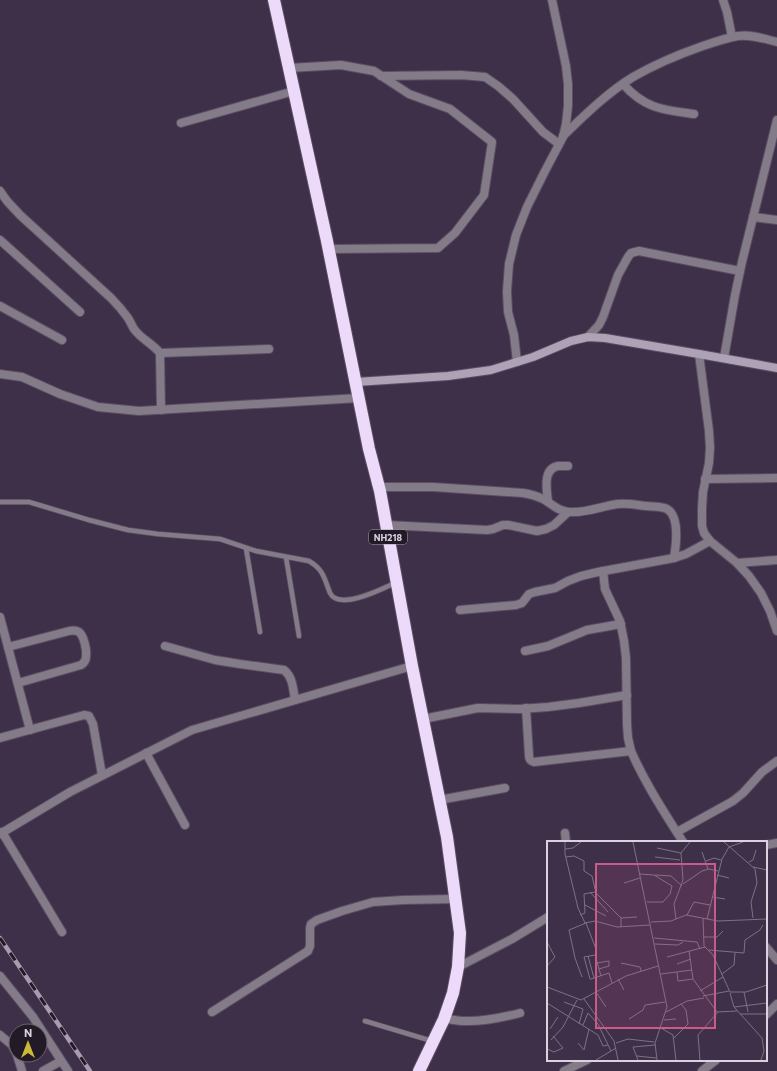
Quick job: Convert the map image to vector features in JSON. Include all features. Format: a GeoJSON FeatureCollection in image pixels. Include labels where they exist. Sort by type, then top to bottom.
{"type":"FeatureCollection","features":[{"type":"Feature","properties":{"kind":"highway","name":"NH218"},"geometry":{"type":"LineString","coordinates":[[274,0],[379,487],[412,666],[447,837],[460,933],[458,967],[453,993],[422,1070]]}},
{"type":"Feature","properties":{"kind":"street"},"geometry":{"type":"LineString","coordinates":[[517,362],[514,335],[508,312],[509,264],[516,235],[561,140],[566,124],[568,106],[566,66],[552,0]]}},
{"type":"Feature","properties":{"kind":"street"},"geometry":{"type":"LineString","coordinates":[[723,0],[732,37]]}},
{"type":"Feature","properties":{"kind":"street"},"geometry":{"type":"LineString","coordinates":[[561,140],[588,112],[623,84],[633,77],[666,60],[690,50],[723,39],[738,36],[748,36],[777,42]]}},
{"type":"Feature","properties":{"kind":"street"},"geometry":{"type":"LineString","coordinates":[[289,68],[341,65],[374,71],[409,94],[450,109],[492,142],[484,195],[455,233],[438,248],[329,250]]}},
{"type":"Feature","properties":{"kind":"street"},"geometry":{"type":"LineString","coordinates":[[381,76],[461,75],[485,77],[513,99],[543,132],[561,140]]}},
{"type":"Feature","properties":{"kind":"street"},"geometry":{"type":"LineString","coordinates":[[623,84],[630,92],[648,104],[661,109],[694,114]]}},
{"type":"Feature","properties":{"kind":"street"},"geometry":{"type":"LineString","coordinates":[[181,123],[294,91]]}},
{"type":"Feature","properties":{"kind":"street"},"geometry":{"type":"LineString","coordinates":[[724,358],[740,271],[777,120]]}},
{"type":"Feature","properties":{"kind":"street"},"geometry":{"type":"LineString","coordinates":[[0,191],[20,215],[120,307],[128,317],[134,329],[160,353],[161,410]]}},
{"type":"Feature","properties":{"kind":"street"},"geometry":{"type":"LineString","coordinates":[[753,217],[777,220]]}},
{"type":"Feature","properties":{"kind":"street"},"geometry":{"type":"LineString","coordinates":[[0,240],[80,312]]}},
{"type":"Feature","properties":{"kind":"street"},"geometry":{"type":"LineString","coordinates":[[588,337],[599,325],[621,269],[631,253],[639,251],[740,271]]}},
{"type":"Feature","properties":{"kind":"street"},"geometry":{"type":"LineString","coordinates":[[0,306],[62,340]]}},
{"type":"Feature","properties":{"kind":"street"},"geometry":{"type":"LineString","coordinates":[[356,382],[455,375],[491,370],[533,357],[571,341],[588,337],[605,338],[777,368]]}},
{"type":"Feature","properties":{"kind":"street"},"geometry":{"type":"LineString","coordinates":[[160,353],[268,349]]}},
{"type":"Feature","properties":{"kind":"street"},"geometry":{"type":"LineString","coordinates":[[699,354],[710,448],[709,462],[703,492],[702,526],[704,533],[710,541],[737,563],[749,576],[761,593],[770,611],[777,631]]}},
{"type":"Feature","properties":{"kind":"street"},"geometry":{"type":"LineString","coordinates":[[0,374],[22,377],[60,394],[98,407],[138,411],[359,398]]}},
{"type":"Feature","properties":{"kind":"street"},"geometry":{"type":"LineString","coordinates":[[548,502],[547,476],[549,472],[552,468],[558,466],[568,466]]}},
{"type":"Feature","properties":{"kind":"street"},"geometry":{"type":"LineString","coordinates":[[705,479],[777,478]]}},
{"type":"Feature","properties":{"kind":"street"},"geometry":{"type":"LineString","coordinates":[[379,487],[433,487],[523,493],[534,495],[560,510],[568,512],[580,512],[618,504],[631,504],[667,509],[672,514],[675,521],[674,558]]}},
{"type":"Feature","properties":{"kind":"street"},"geometry":{"type":"LineString","coordinates":[[386,524],[487,530],[508,525],[537,531],[546,529],[568,512]]}},
{"type":"Feature","properties":{"kind":"street"},"geometry":{"type":"LineString","coordinates":[[460,610],[516,605],[522,603],[529,594],[555,588],[581,576],[674,558],[686,554],[710,541]]}},
{"type":"Feature","properties":{"kind":"street"},"geometry":{"type":"LineString","coordinates":[[737,563],[777,560]]}},
{"type":"Feature","properties":{"kind":"street"},"geometry":{"type":"LineString","coordinates":[[603,571],[605,589],[621,624],[626,658],[628,738],[639,769],[682,841]]}},
{"type":"Feature","properties":{"kind":"street"},"geometry":{"type":"LineString","coordinates":[[0,618],[30,730]]}},
{"type":"Feature","properties":{"kind":"street"},"geometry":{"type":"LineString","coordinates":[[525,651],[548,646],[587,630],[621,624]]}},
{"type":"Feature","properties":{"kind":"street"},"geometry":{"type":"LineString","coordinates":[[8,647],[75,630],[80,632],[87,652],[85,662],[81,665],[18,683]]}},
{"type":"Feature","properties":{"kind":"street"},"geometry":{"type":"LineString","coordinates":[[165,646],[215,660],[284,670],[288,673],[290,678],[295,700]]}},
{"type":"Feature","properties":{"kind":"street"},"geometry":{"type":"LineString","coordinates":[[62,932],[1,833],[70,792],[192,730],[412,666]]}},
{"type":"Feature","properties":{"kind":"street"},"geometry":{"type":"LineString","coordinates":[[423,719],[478,708],[526,708],[579,703],[627,695]]}},
{"type":"Feature","properties":{"kind":"street"},"geometry":{"type":"LineString","coordinates":[[526,708],[529,759],[531,761],[534,762],[632,751]]}},
{"type":"Feature","properties":{"kind":"street"},"geometry":{"type":"LineString","coordinates":[[0,738],[84,715],[89,716],[93,724],[102,775]]}},
{"type":"Feature","properties":{"kind":"street"},"geometry":{"type":"LineString","coordinates":[[146,753],[185,825]]}},
{"type":"Feature","properties":{"kind":"street"},"geometry":{"type":"LineString","coordinates":[[677,832],[733,801],[743,793],[762,772],[777,761]]}},
{"type":"Feature","properties":{"kind":"street"},"geometry":{"type":"LineString","coordinates":[[439,800],[505,788]]}},
{"type":"Feature","properties":{"kind":"street"},"geometry":{"type":"LineString","coordinates":[[565,833],[566,841]]}},
{"type":"Feature","properties":{"kind":"street"},"geometry":{"type":"LineString","coordinates":[[767,845],[777,843]]}},
{"type":"Feature","properties":{"kind":"street"},"geometry":{"type":"LineString","coordinates":[[212,1012],[308,951],[310,946],[311,924],[317,920],[373,902],[455,899]]}},
{"type":"Feature","properties":{"kind":"street"},"geometry":{"type":"LineString","coordinates":[[458,967],[512,939],[547,918]]}},
{"type":"Feature","properties":{"kind":"street"},"geometry":{"type":"LineString","coordinates":[[767,948],[777,960]]}},
{"type":"Feature","properties":{"kind":"street"},"geometry":{"type":"LineString","coordinates":[[0,976],[33,1017],[68,1071]]}},
{"type":"Feature","properties":{"kind":"street"},"geometry":{"type":"LineString","coordinates":[[767,1014],[777,1004]]}},
{"type":"Feature","properties":{"kind":"street"},"geometry":{"type":"LineString","coordinates":[[444,1018],[464,1021],[481,1021],[520,1013]]}},
{"type":"Feature","properties":{"kind":"street"},"geometry":{"type":"LineString","coordinates":[[0,1035],[8,1042]]}},
{"type":"Feature","properties":{"kind":"street"},"geometry":{"type":"LineString","coordinates":[[42,1071],[61,1061]]}},
{"type":"Feature","properties":{"kind":"street"},"geometry":{"type":"LineString","coordinates":[[564,1071],[585,1061]]}},
{"type":"Feature","properties":{"kind":"street"},"geometry":{"type":"LineString","coordinates":[[702,1071],[715,1061]]}},
{"type":"Feature","properties":{"kind":"lane"},"geometry":{"type":"LineString","coordinates":[[0,502],[29,502],[128,530],[220,539],[246,548],[309,561],[316,565],[322,572],[331,595],[338,600],[348,600],[369,595],[397,582]]}},
{"type":"Feature","properties":{"kind":"lane"},"geometry":{"type":"LineString","coordinates":[[246,548],[260,632]]}},
{"type":"Feature","properties":{"kind":"lane"},"geometry":{"type":"LineString","coordinates":[[286,557],[299,636]]}},
{"type":"Feature","properties":{"kind":"lane"},"geometry":{"type":"LineString","coordinates":[[365,1021],[434,1042]]}},
{"type":"Feature","properties":{"kind":"railway"},"geometry":{"type":"LineString","coordinates":[[0,938],[90,1071]]}}]}
